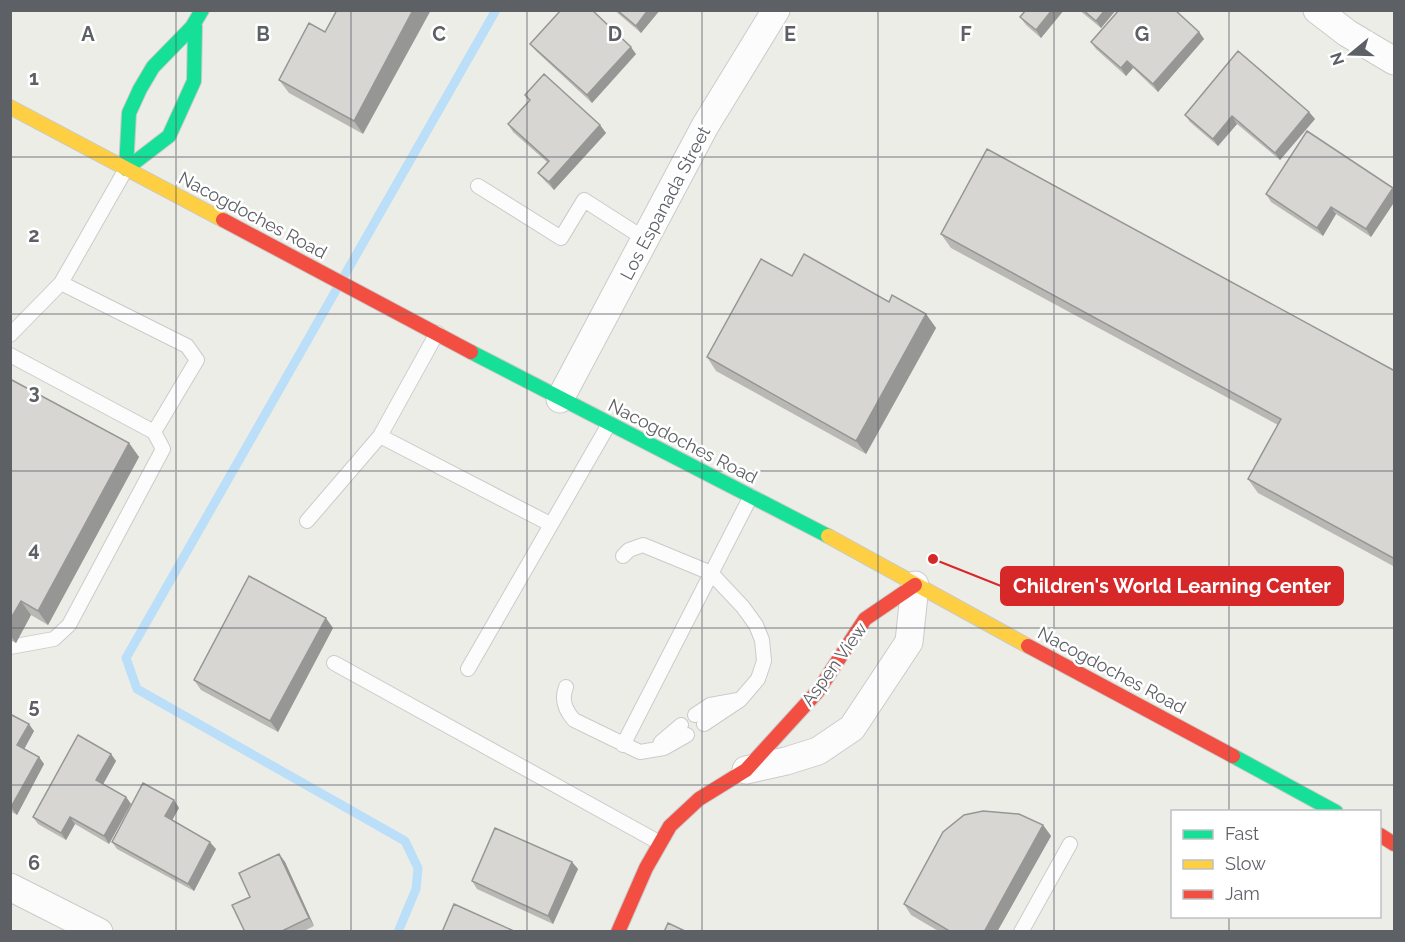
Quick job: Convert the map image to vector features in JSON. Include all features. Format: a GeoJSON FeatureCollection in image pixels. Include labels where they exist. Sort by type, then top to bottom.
{"type":"FeatureCollection","features":[{"type":"Feature","properties":{"kind":"main road"},"geometry":{"type":"LineString","coordinates":[[126,169],[129,113],[132,106],[152,68],[195,26],[202,10]]}},
{"type":"Feature","properties":{"kind":"main road"},"geometry":{"type":"LineString","coordinates":[[126,169],[169,136],[194,81],[195,26]]}},
{"type":"Feature","properties":{"kind":"main road","name":"Nacogdoches Road"},"geometry":{"type":"LineString","coordinates":[[10,107],[560,399],[870,558],[915,585],[1332,810]]}},
{"type":"Feature","properties":{"kind":"main road","name":"Aspen View"},"geometry":{"type":"LineString","coordinates":[[618,932],[646,868],[670,826],[699,799],[746,770],[818,690],[865,619],[915,585]]}},
{"type":"Feature","properties":{"kind":"street","name":"Los Espanada Street"},"geometry":{"type":"LineString","coordinates":[[560,399],[705,126],[776,10]]}},
{"type":"Feature","properties":{"kind":"street"},"geometry":{"type":"LineString","coordinates":[[1317,10],[1347,33],[1395,61]]}},
{"type":"Feature","properties":{"kind":"street","name":"Aspen View"},"geometry":{"type":"LineString","coordinates":[[746,770],[818,751],[852,728],[909,642],[915,585]]}},
{"type":"Feature","properties":{"kind":"street"},"geometry":{"type":"LineString","coordinates":[[10,887],[99,932]]}},
{"type":"Feature","properties":{"kind":"lane"},"geometry":{"type":"LineString","coordinates":[[10,335],[61,283],[126,169]]}},
{"type":"Feature","properties":{"kind":"lane"},"geometry":{"type":"LineString","coordinates":[[478,186],[561,238],[584,200],[645,238]]}},
{"type":"Feature","properties":{"kind":"lane"},"geometry":{"type":"LineString","coordinates":[[61,283],[187,346],[197,360],[154,432]]}},
{"type":"Feature","properties":{"kind":"lane"},"geometry":{"type":"LineString","coordinates":[[307,520],[380,436],[437,333]]}},
{"type":"Feature","properties":{"kind":"lane"},"geometry":{"type":"LineString","coordinates":[[10,355],[154,432],[163,449],[69,625],[54,639],[10,647]]}},
{"type":"Feature","properties":{"kind":"lane"},"geometry":{"type":"LineString","coordinates":[[468,669],[609,424]]}},
{"type":"Feature","properties":{"kind":"lane"},"geometry":{"type":"LineString","coordinates":[[380,436],[550,524]]}},
{"type":"Feature","properties":{"kind":"lane"},"geometry":{"type":"LineString","coordinates":[[623,745],[751,496]]}},
{"type":"Feature","properties":{"kind":"lane"},"geometry":{"type":"LineString","coordinates":[[623,556],[629,550],[643,545],[711,573],[743,607],[756,625],[762,640],[764,661],[758,679],[740,700],[710,705],[699,720]]}},
{"type":"Feature","properties":{"kind":"lane"},"geometry":{"type":"LineString","coordinates":[[334,663],[660,843]]}},
{"type":"Feature","properties":{"kind":"lane"},"geometry":{"type":"LineString","coordinates":[[566,687],[563,696],[564,705],[574,720],[640,752],[658,750],[661,742],[684,730]]}},
{"type":"Feature","properties":{"kind":"lane"},"geometry":{"type":"LineString","coordinates":[[1021,932],[1070,844]]}},
{"type":"Feature","properties":{"kind":"building"},"geometry":{"type":"Polygon","coordinates":[[[337,10],[413,10],[354,121],[279,80],[309,23],[325,32],[337,10]]]}},
{"type":"Feature","properties":{"kind":"building"},"geometry":{"type":"Polygon","coordinates":[[[561,10],[592,10],[631,47],[587,95],[530,44],[561,10]]]}},
{"type":"Feature","properties":{"kind":"building"},"geometry":{"type":"Polygon","coordinates":[[[617,10],[648,10],[636,26],[617,10]]]}},
{"type":"Feature","properties":{"kind":"building"},"geometry":{"type":"Polygon","coordinates":[[[1026,10],[1052,10],[1036,30],[1020,17],[1026,10]]]}},
{"type":"Feature","properties":{"kind":"building"},"geometry":{"type":"Polygon","coordinates":[[[1083,10],[1105,10],[1096,21],[1083,10]]]}},
{"type":"Feature","properties":{"kind":"building"},"geometry":{"type":"Polygon","coordinates":[[[1119,10],[1175,10],[1199,32],[1153,84],[1127,61],[1121,68],[1091,42],[1119,10]]]}},
{"type":"Feature","properties":{"kind":"building"},"geometry":{"type":"Polygon","coordinates":[[[1238,51],[1309,112],[1275,153],[1232,116],[1213,139],[1185,115],[1238,51]]]}},
{"type":"Feature","properties":{"kind":"building"},"geometry":{"type":"Polygon","coordinates":[[[544,74],[600,125],[549,182],[538,173],[549,161],[508,124],[530,100],[525,95],[544,74]]]}},
{"type":"Feature","properties":{"kind":"building"},"geometry":{"type":"Polygon","coordinates":[[[1307,131],[1393,188],[1366,229],[1331,207],[1317,228],[1266,194],[1307,131]]]}},
{"type":"Feature","properties":{"kind":"building"},"geometry":{"type":"Polygon","coordinates":[[[987,149],[1395,371],[1395,559],[1248,479],[1281,419],[941,234],[987,149]]]}},
{"type":"Feature","properties":{"kind":"building"},"geometry":{"type":"Polygon","coordinates":[[[804,254],[889,302],[892,295],[926,314],[856,441],[707,357],[761,259],[792,276],[804,254]]]}},
{"type":"Feature","properties":{"kind":"building"},"geometry":{"type":"Polygon","coordinates":[[[10,379],[129,443],[38,611],[21,601],[10,620],[10,379]]]}},
{"type":"Feature","properties":{"kind":"building"},"geometry":{"type":"Polygon","coordinates":[[[249,576],[326,618],[270,721],[194,680],[249,576]]]}},
{"type":"Feature","properties":{"kind":"building"},"geometry":{"type":"Polygon","coordinates":[[[10,714],[29,724],[17,745],[39,757],[11,807],[10,807],[10,714]]]}},
{"type":"Feature","properties":{"kind":"building"},"geometry":{"type":"Polygon","coordinates":[[[78,735],[111,754],[96,780],[126,797],[104,836],[70,817],[61,833],[33,817],[78,735]]]}},
{"type":"Feature","properties":{"kind":"building"},"geometry":{"type":"Polygon","coordinates":[[[143,783],[174,800],[165,816],[210,842],[188,884],[112,842],[143,783]]]}},
{"type":"Feature","properties":{"kind":"building"},"geometry":{"type":"Polygon","coordinates":[[[983,811],[1019,814],[1043,825],[984,932],[951,932],[904,904],[943,832],[964,815],[983,811]]]}},
{"type":"Feature","properties":{"kind":"building"},"geometry":{"type":"Polygon","coordinates":[[[495,828],[572,862],[548,916],[472,881],[495,828]]]}},
{"type":"Feature","properties":{"kind":"building"},"geometry":{"type":"Polygon","coordinates":[[[279,854],[309,918],[280,932],[245,932],[232,905],[250,897],[239,873],[279,854]]]}},
{"type":"Feature","properties":{"kind":"building"},"geometry":{"type":"Polygon","coordinates":[[[454,904],[516,932],[442,932],[454,904]]]}},
{"type":"Feature","properties":{"kind":"building"},"geometry":{"type":"Polygon","coordinates":[[[668,923],[687,932],[664,932],[668,923]]]}},
{"type":"Feature","properties":{"kind":"waterway"},"geometry":{"type":"LineString","coordinates":[[398,932],[416,889],[418,868],[405,841],[137,689],[126,658],[496,10]]}},
{"type":"Feature","properties":{"kind":"traffic: fast"},"geometry":{"type":"LineString","coordinates":[[126,169],[129,113],[140,89],[153,67],[192,27],[202,10]]}},
{"type":"Feature","properties":{"kind":"traffic: fast"},"geometry":{"type":"LineString","coordinates":[[126,169],[169,136],[194,81],[195,26]]}},
{"type":"Feature","properties":{"kind":"traffic: fast"},"geometry":{"type":"LineString","coordinates":[[471,352],[828,536]]}},
{"type":"Feature","properties":{"kind":"traffic: fast"},"geometry":{"type":"LineString","coordinates":[[1233,756],[1332,810]]}},
{"type":"Feature","properties":{"kind":"traffic: slow"},"geometry":{"type":"LineString","coordinates":[[10,107],[223,220]]}},
{"type":"Feature","properties":{"kind":"traffic: slow"},"geometry":{"type":"LineString","coordinates":[[828,536],[1028,646]]}},
{"type":"Feature","properties":{"kind":"traffic: jam"},"geometry":{"type":"LineString","coordinates":[[223,220],[471,352]]}},
{"type":"Feature","properties":{"kind":"traffic: jam"},"geometry":{"type":"LineString","coordinates":[[618,932],[646,868],[670,826],[699,799],[746,770],[818,691],[865,619],[915,585]]}},
{"type":"Feature","properties":{"kind":"traffic: jam"},"geometry":{"type":"LineString","coordinates":[[1028,646],[1233,756]]}},
{"type":"Feature","properties":{"kind":"traffic: jam"},"geometry":{"type":"LineString","coordinates":[[1381,836],[1394,844]]}},
{"type":"Feature","properties":{"kind":"place","name":"Children's World Learning Center"},"geometry":{"type":"Point","coordinates":[933,559]}}]}
